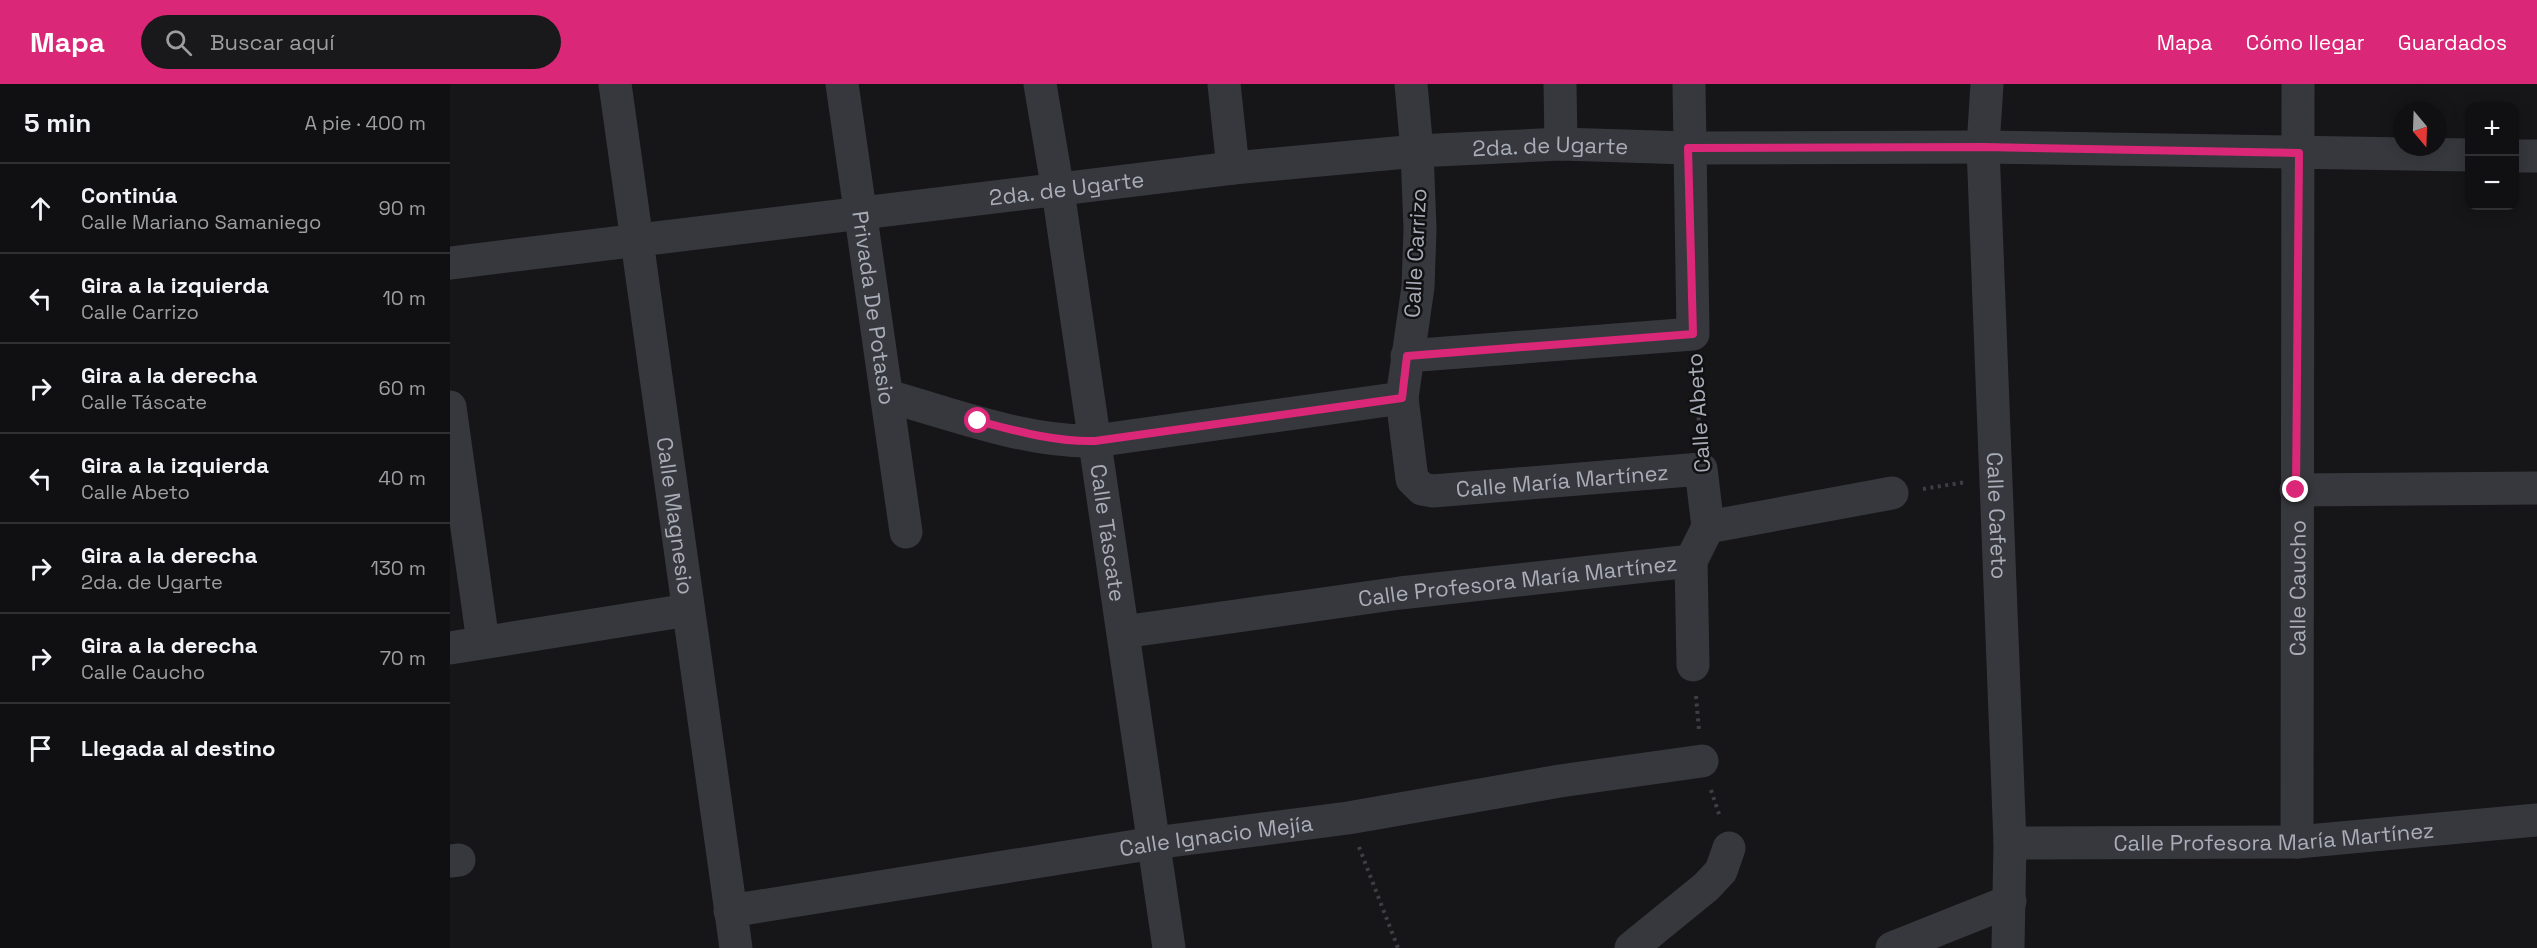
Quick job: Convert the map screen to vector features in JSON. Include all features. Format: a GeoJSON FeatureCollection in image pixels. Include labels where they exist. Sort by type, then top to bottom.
{"type":"FeatureCollection","features":[{"type":"Feature","properties":{"kind":"street","name":"Calle Magnesio"},"geometry":{"type":"LineString","coordinates":[[615,84],[736,948]]}},
{"type":"Feature","properties":{"kind":"street","name":"Privada De Potasio"},"geometry":{"type":"LineString","coordinates":[[842,84],[906,532]]}},
{"type":"Feature","properties":{"kind":"street","name":"Calle Táscate"},"geometry":{"type":"LineString","coordinates":[[1040,84],[1058,191],[1169,948]]}},
{"type":"Feature","properties":{"kind":"street"},"geometry":{"type":"LineString","coordinates":[[1224,84],[1233,168]]}},
{"type":"Feature","properties":{"kind":"street","name":"Calle Carrizo"},"geometry":{"type":"LineString","coordinates":[[1411,84],[1417,151],[1420,229],[1418,287],[1402,398],[1409,470],[1412,479],[1422,489]]}},
{"type":"Feature","properties":{"kind":"street"},"geometry":{"type":"LineString","coordinates":[[1560,84],[1561,144]]}},
{"type":"Feature","properties":{"kind":"street","name":"Calle Abeto"},"geometry":{"type":"LineString","coordinates":[[1689,84],[1688,148],[1693,334]]}},
{"type":"Feature","properties":{"kind":"street","name":"Calle Cafeto"},"geometry":{"type":"LineString","coordinates":[[1987,84],[1983,147],[2010,843],[2008,948]]}},
{"type":"Feature","properties":{"kind":"street","name":"Calle Caucho"},"geometry":{"type":"LineString","coordinates":[[2297,842],[2298,84]]}},
{"type":"Feature","properties":{"kind":"street","name":"2da. de Ugarte"},"geometry":{"type":"LineString","coordinates":[[450,263],[1233,168],[1417,151],[1561,144],[1688,148],[1983,147],[2465,155]]}},
{"type":"Feature","properties":{"kind":"street"},"geometry":{"type":"LineString","coordinates":[[2519,156],[2537,156]]}},
{"type":"Feature","properties":{"kind":"street"},"geometry":{"type":"LineString","coordinates":[[1407,356],[1693,334]]}},
{"type":"Feature","properties":{"kind":"street"},"geometry":{"type":"LineString","coordinates":[[887,396],[1039,437],[1070,442],[1095,441],[1402,398]]}},
{"type":"Feature","properties":{"kind":"street"},"geometry":{"type":"LineString","coordinates":[[450,407],[483,642]]}},
{"type":"Feature","properties":{"kind":"street","name":"Calle Abeto"},"geometry":{"type":"LineString","coordinates":[[1701,469],[1708,527]]}},
{"type":"Feature","properties":{"kind":"street","name":"Calle María Martínez"},"geometry":{"type":"LineString","coordinates":[[1422,489],[1433,491],[1701,469]]}},
{"type":"Feature","properties":{"kind":"street"},"geometry":{"type":"LineString","coordinates":[[2296,490],[2537,488]]}},
{"type":"Feature","properties":{"kind":"street"},"geometry":{"type":"LineString","coordinates":[[1708,527],[1892,493]]}},
{"type":"Feature","properties":{"kind":"street","name":"Calle Profesora María Martínez"},"geometry":{"type":"LineString","coordinates":[[1123,632],[1400,593],[1691,561],[1708,527]]}},
{"type":"Feature","properties":{"kind":"street"},"geometry":{"type":"LineString","coordinates":[[1691,561],[1693,665]]}},
{"type":"Feature","properties":{"kind":"street"},"geometry":{"type":"LineString","coordinates":[[450,648],[688,610]]}},
{"type":"Feature","properties":{"kind":"street","name":"Calle Ignacio Mejía"},"geometry":{"type":"LineString","coordinates":[[730,911],[1154,843],[1348,818],[1560,781],[1702,761]]}},
{"type":"Feature","properties":{"kind":"street","name":"Calle Profesora María Martínez"},"geometry":{"type":"LineString","coordinates":[[2010,843],[2297,842],[2537,820]]}},
{"type":"Feature","properties":{"kind":"street"},"geometry":{"type":"LineString","coordinates":[[1630,948],[1706,887],[1721,871],[1729,848]]}},
{"type":"Feature","properties":{"kind":"street"},"geometry":{"type":"LineString","coordinates":[[1892,948],[2010,901]]}},
{"type":"Feature","properties":{"kind":"path","name":"Calle Abeto"},"geometry":{"type":"LineString","coordinates":[[1693,334],[1701,469]]}},
{"type":"Feature","properties":{"kind":"path"},"geometry":{"type":"LineString","coordinates":[[1892,493],[1996,478]]}},
{"type":"Feature","properties":{"kind":"path"},"geometry":{"type":"LineString","coordinates":[[1348,818],[1398,948]]}},
{"type":"Feature","properties":{"kind":"route"},"geometry":{"type":"LineString","coordinates":[[978,421],[1039,437],[1070,442],[1095,441],[1402,398],[1407,356],[1693,334],[1688,148],[1983,147],[2299,153],[2296,490]]}}]}
